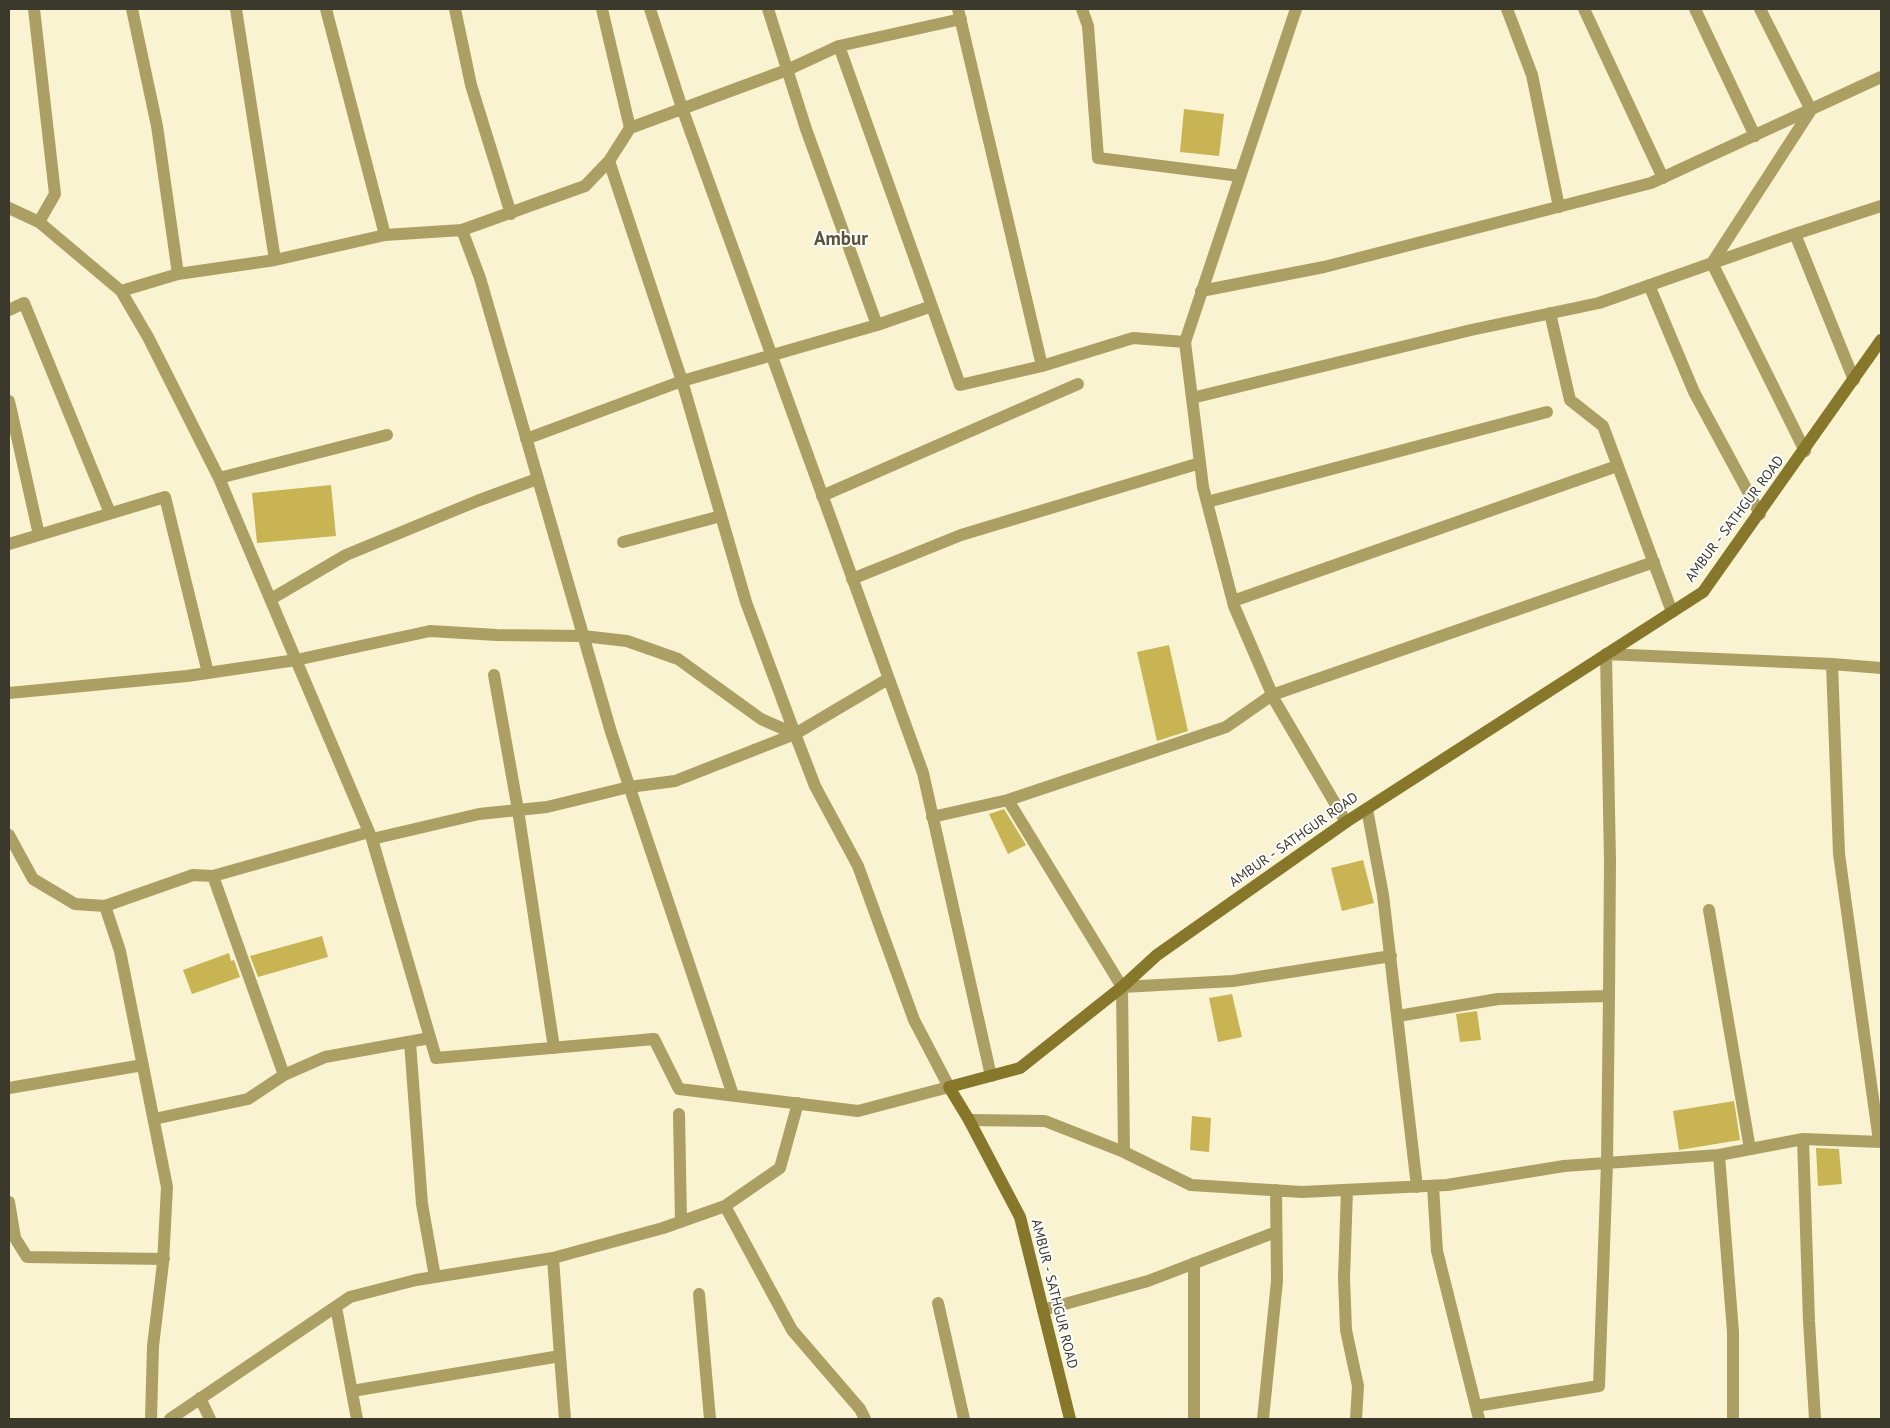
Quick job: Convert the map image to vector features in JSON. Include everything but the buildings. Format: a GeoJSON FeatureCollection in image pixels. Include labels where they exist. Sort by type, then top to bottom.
{"type":"FeatureCollection","features":[{"type":"Feature","properties":{"kind":"main road","name":"AMBUR - SATHGUR ROAD"},"geometry":{"type":"LineString","coordinates":[[1070,1419],[1020,1217],[969,1120],[949,1088],[1020,1068],[1122,987],[1157,955],[1346,822],[1703,592],[1805,451],[1881,340]]}},
{"type":"Feature","properties":{"kind":"street"},"geometry":{"type":"LineString","coordinates":[[34,9],[55,194],[38,222]]}},
{"type":"Feature","properties":{"kind":"street"},"geometry":{"type":"LineString","coordinates":[[132,9],[157,126],[178,274]]}},
{"type":"Feature","properties":{"kind":"street"},"geometry":{"type":"LineString","coordinates":[[236,9],[275,260]]}},
{"type":"Feature","properties":{"kind":"street"},"geometry":{"type":"LineString","coordinates":[[326,9],[385,235]]}},
{"type":"Feature","properties":{"kind":"street"},"geometry":{"type":"LineString","coordinates":[[455,9],[471,85],[511,214]]}},
{"type":"Feature","properties":{"kind":"street"},"geometry":{"type":"LineString","coordinates":[[602,9],[630,128]]}},
{"type":"Feature","properties":{"kind":"street"},"geometry":{"type":"LineString","coordinates":[[650,9],[682,108],[922,772],[991,1076]]}},
{"type":"Feature","properties":{"kind":"street"},"geometry":{"type":"LineString","coordinates":[[768,9],[787,70],[877,325]]}},
{"type":"Feature","properties":{"kind":"street"},"geometry":{"type":"LineString","coordinates":[[1082,9],[1088,26],[1098,158],[1240,176]]}},
{"type":"Feature","properties":{"kind":"street"},"geometry":{"type":"LineString","coordinates":[[1296,9],[1185,342],[1200,463],[1207,502],[1232,602],[1272,695],[1346,822]]}},
{"type":"Feature","properties":{"kind":"street"},"geometry":{"type":"LineString","coordinates":[[1507,9],[1532,75],[1559,207]]}},
{"type":"Feature","properties":{"kind":"street"},"geometry":{"type":"LineString","coordinates":[[1584,9],[1663,178]]}},
{"type":"Feature","properties":{"kind":"street"},"geometry":{"type":"LineString","coordinates":[[1695,9],[1755,136]]}},
{"type":"Feature","properties":{"kind":"street"},"geometry":{"type":"LineString","coordinates":[[1760,9],[1811,110]]}},
{"type":"Feature","properties":{"kind":"street"},"geometry":{"type":"LineString","coordinates":[[122,291],[178,274],[275,260],[385,235],[462,230],[511,214],[585,186],[609,161],[630,128],[787,70],[839,46],[959,14],[1042,366]]}},
{"type":"Feature","properties":{"kind":"street"},"geometry":{"type":"LineString","coordinates":[[839,46],[960,385],[1042,366],[1133,338],[1185,342]]}},
{"type":"Feature","properties":{"kind":"street"},"geometry":{"type":"LineString","coordinates":[[1201,292],[1324,268],[1651,183],[1881,77]]}},
{"type":"Feature","properties":{"kind":"street"},"geometry":{"type":"LineString","coordinates":[[1712,263],[1811,110]]}},
{"type":"Feature","properties":{"kind":"street"},"geometry":{"type":"LineString","coordinates":[[9,208],[38,222],[122,291],[148,337],[219,478],[371,836],[436,1058],[654,1039],[679,1089],[858,1111],[949,1088],[914,1020],[858,866],[814,786],[746,602],[682,382],[609,161]]}},
{"type":"Feature","properties":{"kind":"street"},"geometry":{"type":"LineString","coordinates":[[1192,398],[1599,303],[1881,206]]}},
{"type":"Feature","properties":{"kind":"street"},"geometry":{"type":"LineString","coordinates":[[462,230],[480,278],[583,636],[630,787],[733,1096]]}},
{"type":"Feature","properties":{"kind":"street"},"geometry":{"type":"LineString","coordinates":[[1795,234],[1854,380]]}},
{"type":"Feature","properties":{"kind":"street"},"geometry":{"type":"LineString","coordinates":[[1712,263],[1805,451]]}},
{"type":"Feature","properties":{"kind":"street"},"geometry":{"type":"LineString","coordinates":[[1649,285],[1694,392],[1760,514]]}},
{"type":"Feature","properties":{"kind":"street"},"geometry":{"type":"LineString","coordinates":[[9,310],[24,304],[110,513]]}},
{"type":"Feature","properties":{"kind":"street"},"geometry":{"type":"LineString","coordinates":[[526,440],[682,382],[770,354],[877,325],[932,306]]}},
{"type":"Feature","properties":{"kind":"street"},"geometry":{"type":"LineString","coordinates":[[1550,313],[1570,400],[1603,426],[1672,612]]}},
{"type":"Feature","properties":{"kind":"street"},"geometry":{"type":"LineString","coordinates":[[822,496],[1078,384]]}},
{"type":"Feature","properties":{"kind":"street"},"geometry":{"type":"LineString","coordinates":[[9,401],[39,534]]}},
{"type":"Feature","properties":{"kind":"street"},"geometry":{"type":"LineString","coordinates":[[1207,502],[1547,412]]}},
{"type":"Feature","properties":{"kind":"street"},"geometry":{"type":"LineString","coordinates":[[219,478],[387,435]]}},
{"type":"Feature","properties":{"kind":"street"},"geometry":{"type":"LineString","coordinates":[[852,580],[961,535],[1200,463]]}},
{"type":"Feature","properties":{"kind":"street"},"geometry":{"type":"LineString","coordinates":[[1232,602],[1617,466]]}},
{"type":"Feature","properties":{"kind":"street"},"geometry":{"type":"LineString","coordinates":[[271,600],[346,555],[477,501],[537,479]]}},
{"type":"Feature","properties":{"kind":"street"},"geometry":{"type":"LineString","coordinates":[[9,544],[165,497],[208,673]]}},
{"type":"Feature","properties":{"kind":"street"},"geometry":{"type":"LineString","coordinates":[[623,542],[721,516]]}},
{"type":"Feature","properties":{"kind":"street"},"geometry":{"type":"LineString","coordinates":[[932,817],[1008,800],[1226,727],[1272,695],[1654,562]]}},
{"type":"Feature","properties":{"kind":"street"},"geometry":{"type":"LineString","coordinates":[[9,693],[208,673],[296,660],[430,631],[497,635],[583,636],[627,642],[678,659],[761,718],[795,734]]}},
{"type":"Feature","properties":{"kind":"street"},"geometry":{"type":"LineString","coordinates":[[1476,1406],[1599,1386],[1607,1163],[1609,996],[1610,860],[1606,654],[1832,664],[1881,668]]}},
{"type":"Feature","properties":{"kind":"street"},"geometry":{"type":"LineString","coordinates":[[969,1120],[1045,1121],[1124,1152],[1191,1185],[1302,1192],[1433,1186],[1564,1166],[1719,1155],[1803,1139],[1880,1141],[1839,854],[1832,664]]}},
{"type":"Feature","properties":{"kind":"street"},"geometry":{"type":"LineString","coordinates":[[494,675],[518,810],[554,1048]]}},
{"type":"Feature","properties":{"kind":"street"},"geometry":{"type":"LineString","coordinates":[[9,838],[33,879],[75,904],[105,906],[193,875],[213,876],[371,836],[479,814],[547,807],[630,787],[675,781],[795,734],[888,679]]}},
{"type":"Feature","properties":{"kind":"street"},"geometry":{"type":"LineString","coordinates":[[1008,800],[1122,987],[1124,1152]]}},
{"type":"Feature","properties":{"kind":"street"},"geometry":{"type":"LineString","coordinates":[[1366,809],[1383,895],[1417,1186]]}},
{"type":"Feature","properties":{"kind":"street"},"geometry":{"type":"LineString","coordinates":[[213,876],[284,1075]]}},
{"type":"Feature","properties":{"kind":"street"},"geometry":{"type":"LineString","coordinates":[[105,906],[120,951],[166,1187],[164,1259],[154,1346],[151,1419]]}},
{"type":"Feature","properties":{"kind":"street"},"geometry":{"type":"LineString","coordinates":[[1709,910],[1750,1149]]}},
{"type":"Feature","properties":{"kind":"street"},"geometry":{"type":"LineString","coordinates":[[1122,987],[1233,981],[1390,956]]}},
{"type":"Feature","properties":{"kind":"street"},"geometry":{"type":"LineString","coordinates":[[1398,1016],[1498,999],[1609,996]]}},
{"type":"Feature","properties":{"kind":"street"},"geometry":{"type":"LineString","coordinates":[[154,1119],[248,1099],[284,1075],[325,1057],[430,1038]]}},
{"type":"Feature","properties":{"kind":"street"},"geometry":{"type":"LineString","coordinates":[[410,1042],[422,1204],[435,1276]]}},
{"type":"Feature","properties":{"kind":"street"},"geometry":{"type":"LineString","coordinates":[[9,1088],[143,1065]]}},
{"type":"Feature","properties":{"kind":"street"},"geometry":{"type":"LineString","coordinates":[[170,1419],[350,1297],[435,1276],[553,1258],[681,1221],[725,1206],[780,1168],[798,1103]]}},
{"type":"Feature","properties":{"kind":"street"},"geometry":{"type":"LineString","coordinates":[[680,1114],[681,1221]]}},
{"type":"Feature","properties":{"kind":"street"},"geometry":{"type":"LineString","coordinates":[[1803,1139],[1809,1321],[1815,1419]]}},
{"type":"Feature","properties":{"kind":"street"},"geometry":{"type":"LineString","coordinates":[[1719,1155],[1733,1332],[1733,1419]]}},
{"type":"Feature","properties":{"kind":"street"},"geometry":{"type":"LineString","coordinates":[[1433,1186],[1437,1251],[1479,1419]]}},
{"type":"Feature","properties":{"kind":"street"},"geometry":{"type":"LineString","coordinates":[[1263,1419],[1277,1281],[1276,1190]]}},
{"type":"Feature","properties":{"kind":"street"},"geometry":{"type":"LineString","coordinates":[[1347,1190],[1344,1278],[1346,1330],[1358,1386],[1356,1419]]}},
{"type":"Feature","properties":{"kind":"street"},"geometry":{"type":"LineString","coordinates":[[9,1202],[16,1238],[27,1257],[164,1259]]}},
{"type":"Feature","properties":{"kind":"street"},"geometry":{"type":"LineString","coordinates":[[725,1206],[792,1330],[860,1409],[865,1419]]}},
{"type":"Feature","properties":{"kind":"street"},"geometry":{"type":"LineString","coordinates":[[1043,1310],[1148,1282],[1276,1232]]}},
{"type":"Feature","properties":{"kind":"street"},"geometry":{"type":"LineString","coordinates":[[553,1258],[565,1419]]}},
{"type":"Feature","properties":{"kind":"street"},"geometry":{"type":"LineString","coordinates":[[1194,1263],[1194,1419]]}},
{"type":"Feature","properties":{"kind":"street"},"geometry":{"type":"LineString","coordinates":[[699,1294],[710,1419]]}},
{"type":"Feature","properties":{"kind":"street"},"geometry":{"type":"LineString","coordinates":[[938,1303],[964,1419]]}},
{"type":"Feature","properties":{"kind":"street"},"geometry":{"type":"LineString","coordinates":[[336,1307],[357,1419]]}},
{"type":"Feature","properties":{"kind":"street"},"geometry":{"type":"LineString","coordinates":[[352,1391],[560,1356]]}},
{"type":"Feature","properties":{"kind":"street"},"geometry":{"type":"LineString","coordinates":[[200,1398],[210,1419]]}},
{"type":"Feature","properties":{"kind":"district","name":"Ambur"},"geometry":{"type":"Point","coordinates":[841,240]}}]}
